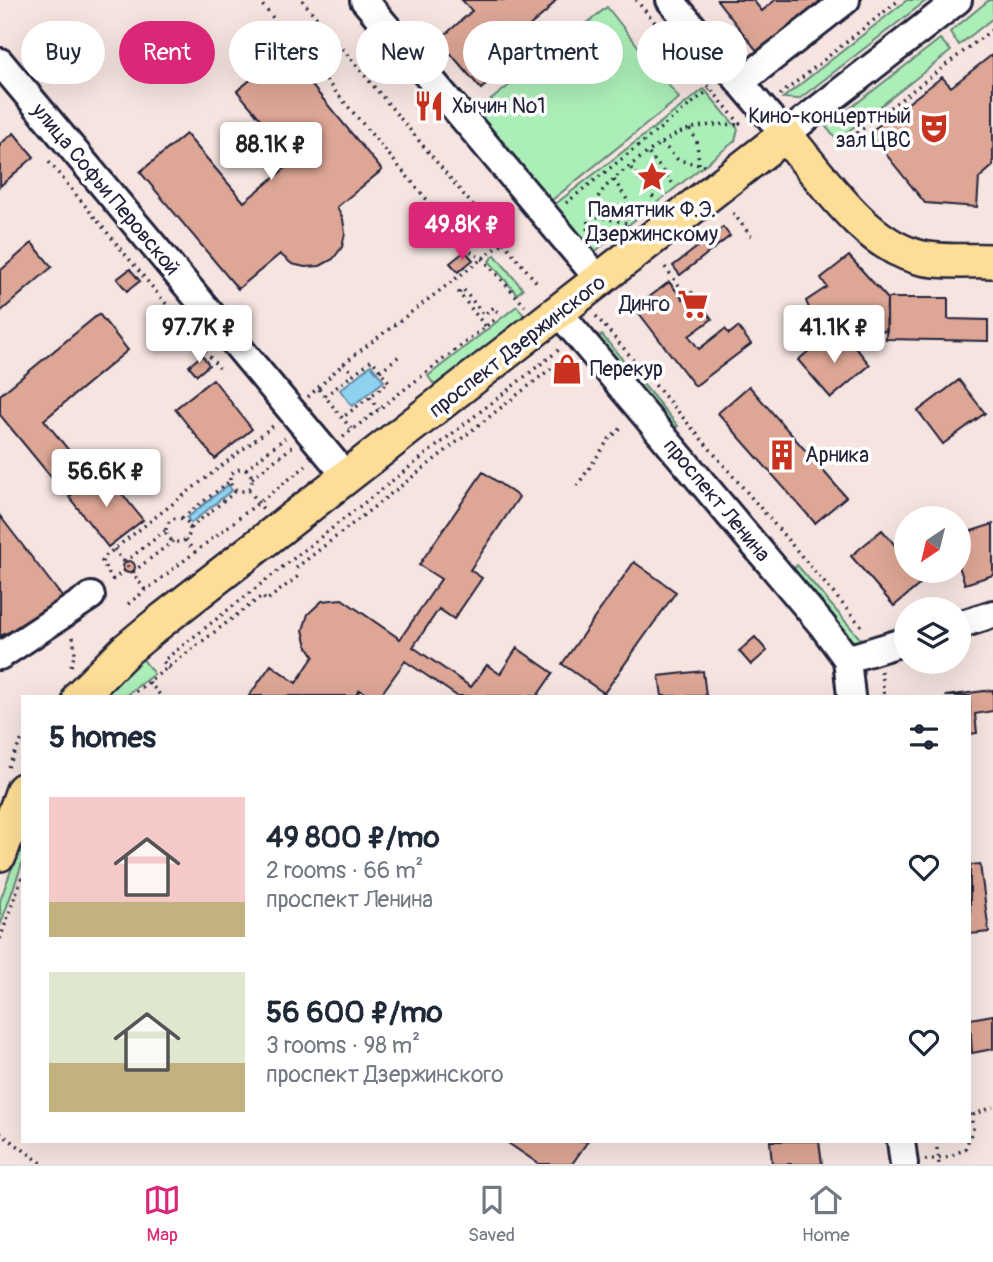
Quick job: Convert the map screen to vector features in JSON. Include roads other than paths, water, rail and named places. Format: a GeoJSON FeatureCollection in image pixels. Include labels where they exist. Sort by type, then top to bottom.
{"type":"FeatureCollection","features":[{"type":"Feature","properties":{"kind":"main road"},"geometry":{"type":"LineString","coordinates":[[785,135],[863,226],[890,248],[920,258],[993,261]]}},
{"type":"Feature","properties":{"kind":"main road","name":"проспект Дзержинского"},"geometry":{"type":"LineString","coordinates":[[75,685],[126,650],[347,477],[545,312],[592,285],[785,135]]}},
{"type":"Feature","properties":{"kind":"main road"},"geometry":{"type":"LineString","coordinates":[[0,854],[13,783]]}},
{"type":"Feature","properties":{"kind":"street"},"geometry":{"type":"LineString","coordinates":[[364,0],[548,217],[592,285]]}},
{"type":"Feature","properties":{"kind":"street"},"geometry":{"type":"LineString","coordinates":[[670,0],[688,21]]}},
{"type":"Feature","properties":{"kind":"street"},"geometry":{"type":"LineString","coordinates":[[747,78],[846,0]]}},
{"type":"Feature","properties":{"kind":"street","name":"проспект Дзержинского"},"geometry":{"type":"LineString","coordinates":[[785,135],[958,0]]}},
{"type":"Feature","properties":{"kind":"street","name":"улица Софьи Перовской"},"geometry":{"type":"LineString","coordinates":[[0,62],[347,477]]}},
{"type":"Feature","properties":{"kind":"street"},"geometry":{"type":"LineString","coordinates":[[741,84],[785,135]]}},
{"type":"Feature","properties":{"kind":"street","name":"проспект Ленина"},"geometry":{"type":"LineString","coordinates":[[545,312],[822,625],[847,659]]}},
{"type":"Feature","properties":{"kind":"street"},"geometry":{"type":"LineString","coordinates":[[0,656],[105,586]]}},
{"type":"Feature","properties":{"kind":"street"},"geometry":{"type":"LineString","coordinates":[[971,621],[993,614]]}},
{"type":"Feature","properties":{"kind":"street"},"geometry":{"type":"LineString","coordinates":[[851,695],[847,659],[894,645]]}},
{"type":"Feature","properties":{"kind":"street"},"geometry":{"type":"LineString","coordinates":[[901,1143],[904,1164]]}},
{"type":"Feature","properties":{"kind":"water"},"geometry":{"type":"Polygon","coordinates":[[[371,365],[384,381],[352,406],[340,390],[371,365]]]}},
{"type":"Feature","properties":{"kind":"water"},"geometry":{"type":"Polygon","coordinates":[[[228,485],[232,490],[191,523],[187,518],[228,485]]]}},
{"type":"Feature","properties":{"kind":"place","name":"Хычин №1"},"geometry":{"type":"Point","coordinates":[429,106]}},
{"type":"Feature","properties":{"kind":"place","name":"Кино-концертный зал ЦВС"},"geometry":{"type":"Point","coordinates":[934,128]}},
{"type":"Feature","properties":{"kind":"place","name":"Памятник Ф.Э. Дзержинскому"},"geometry":{"type":"Point","coordinates":[652,177]}},
{"type":"Feature","properties":{"kind":"place","name":"Динго"},"geometry":{"type":"Point","coordinates":[693,304]}},
{"type":"Feature","properties":{"kind":"place","name":"Перекур"},"geometry":{"type":"Point","coordinates":[567,369]}},
{"type":"Feature","properties":{"kind":"place","name":"Арника"},"geometry":{"type":"Point","coordinates":[782,455]}}]}
